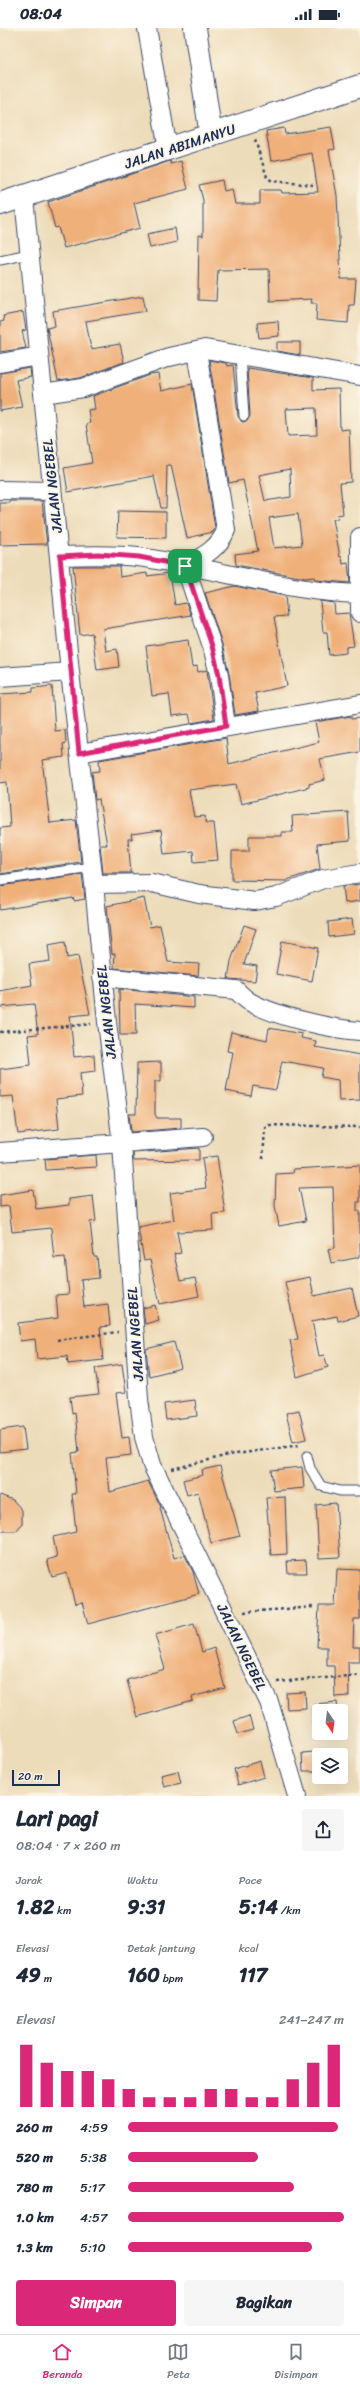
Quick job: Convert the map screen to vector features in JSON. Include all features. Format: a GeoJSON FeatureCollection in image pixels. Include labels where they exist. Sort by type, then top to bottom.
{"type":"FeatureCollection","features":[{"type":"Feature","properties":{"kind":"street"},"geometry":{"type":"LineString","coordinates":[[147,28],[168,150]]}},
{"type":"Feature","properties":{"kind":"street"},"geometry":{"type":"LineString","coordinates":[[195,28],[211,136]]}},
{"type":"Feature","properties":{"kind":"street","name":"JALAN ABIMANYU"},"geometry":{"type":"LineString","coordinates":[[0,204],[250,124],[360,86]]}},
{"type":"Feature","properties":{"kind":"street","name":"JALAN NGEBEL"},"geometry":{"type":"LineString","coordinates":[[24,197],[52,491],[60,556],[70,672],[93,876],[102,977],[122,1144],[139,1399],[144,1437],[156,1473],[269,1702],[297,1796]]}},
{"type":"Feature","properties":{"kind":"street"},"geometry":{"type":"LineString","coordinates":[[43,394],[83,388],[169,357],[214,349],[360,376]]}},
{"type":"Feature","properties":{"kind":"street"},"geometry":{"type":"LineString","coordinates":[[185,566],[205,555],[222,542],[226,530],[197,351]]}},
{"type":"Feature","properties":{"kind":"street"},"geometry":{"type":"LineString","coordinates":[[0,363],[39,356]]}},
{"type":"Feature","properties":{"kind":"street"},"geometry":{"type":"LineString","coordinates":[[0,490],[52,491]]}},
{"type":"Feature","properties":{"kind":"street"},"geometry":{"type":"LineString","coordinates":[[360,537],[360,613]]}},
{"type":"Feature","properties":{"kind":"street"},"geometry":{"type":"LineString","coordinates":[[60,556],[114,555],[185,566],[303,589],[359,594]]}},
{"type":"Feature","properties":{"kind":"street"},"geometry":{"type":"LineString","coordinates":[[185,566],[212,646],[219,675],[226,726]]}},
{"type":"Feature","properties":{"kind":"street"},"geometry":{"type":"LineString","coordinates":[[0,677],[70,672]]}},
{"type":"Feature","properties":{"kind":"street"},"geometry":{"type":"LineString","coordinates":[[79,753],[226,726],[360,704]]}},
{"type":"Feature","properties":{"kind":"street"},"geometry":{"type":"LineString","coordinates":[[93,876],[152,883],[199,894],[255,901],[276,898],[323,879],[360,873]]}},
{"type":"Feature","properties":{"kind":"street"},"geometry":{"type":"LineString","coordinates":[[102,977],[236,990],[250,1002],[290,1016],[342,1030],[360,1031]]}},
{"type":"Feature","properties":{"kind":"street"},"geometry":{"type":"LineString","coordinates":[[0,1152],[203,1138]]}},
{"type":"Feature","properties":{"kind":"lane"},"geometry":{"type":"LineString","coordinates":[[0,260],[29,254]]}},
{"type":"Feature","properties":{"kind":"lane"},"geometry":{"type":"LineString","coordinates":[[240,354],[244,416]]}},
{"type":"Feature","properties":{"kind":"lane"},"geometry":{"type":"LineString","coordinates":[[0,880],[93,876]]}},
{"type":"Feature","properties":{"kind":"lane"},"geometry":{"type":"LineString","coordinates":[[307,1456],[310,1468],[321,1486],[340,1491],[360,1492]]}},
{"type":"Feature","properties":{"kind":"path"},"geometry":{"type":"LineString","coordinates":[[250,124],[266,177],[281,184],[314,185]]}},
{"type":"Feature","properties":{"kind":"path"},"geometry":{"type":"LineString","coordinates":[[0,1032],[107,1022]]}},
{"type":"Feature","properties":{"kind":"path"},"geometry":{"type":"LineString","coordinates":[[262,1159],[265,1128],[269,1125],[360,1127]]}},
{"type":"Feature","properties":{"kind":"path"},"geometry":{"type":"LineString","coordinates":[[57,1340],[134,1330]]}},
{"type":"Feature","properties":{"kind":"path"},"geometry":{"type":"LineString","coordinates":[[156,1473],[229,1455],[296,1444],[303,1447],[307,1456]]}},
{"type":"Feature","properties":{"kind":"path"},"geometry":{"type":"LineString","coordinates":[[225,1613],[314,1608]]}},
{"type":"Feature","properties":{"kind":"path"},"geometry":{"type":"LineString","coordinates":[[260,1684],[360,1675]]}},
{"type":"Feature","properties":{"kind":"building"},"geometry":{"type":"Polygon","coordinates":[[[331,127],[335,149],[329,150],[337,196],[341,279],[356,279],[354,305],[349,305],[348,323],[316,320],[317,303],[311,303],[312,299],[270,301],[269,269],[218,270],[216,301],[198,300],[199,235],[203,236],[203,200],[199,185],[222,180],[224,191],[232,189],[235,204],[260,204],[260,190],[281,190],[282,193],[318,192],[312,153],[271,161],[266,131],[284,128],[285,134],[331,127]]]}},
{"type":"Feature","properties":{"kind":"building"},"geometry":{"type":"Polygon","coordinates":[[[170,161],[171,164],[181,161],[188,189],[134,203],[140,228],[64,248],[58,227],[55,228],[48,202],[170,161]]]}},
{"type":"Feature","properties":{"kind":"building"},"geometry":{"type":"Polygon","coordinates":[[[175,228],[177,242],[150,248],[147,234],[175,228]]]}},
{"type":"Feature","properties":{"kind":"building"},"geometry":{"type":"Polygon","coordinates":[[[143,296],[146,311],[86,321],[91,349],[120,344],[124,362],[80,378],[58,381],[47,328],[55,326],[53,311],[143,296]]]}},
{"type":"Feature","properties":{"kind":"building"},"geometry":{"type":"Polygon","coordinates":[[[23,312],[26,330],[22,331],[26,348],[0,352],[0,322],[4,321],[3,316],[23,312]]]}},
{"type":"Feature","properties":{"kind":"building"},"geometry":{"type":"Polygon","coordinates":[[[278,321],[279,336],[259,338],[257,323],[278,321]]]}},
{"type":"Feature","properties":{"kind":"building"},"geometry":{"type":"Polygon","coordinates":[[[277,342],[300,342],[300,355],[277,351],[277,342]]]}},
{"type":"Feature","properties":{"kind":"building"},"geometry":{"type":"Polygon","coordinates":[[[209,360],[226,363],[227,366],[233,365],[238,416],[242,422],[247,421],[250,416],[247,368],[313,378],[313,390],[339,389],[340,430],[349,429],[351,482],[340,483],[343,514],[337,515],[338,519],[333,519],[340,557],[342,557],[343,564],[348,563],[350,583],[315,580],[314,577],[305,578],[236,565],[235,554],[258,551],[243,480],[229,483],[209,360]],[[316,408],[286,409],[288,436],[317,435],[316,408]],[[290,469],[259,475],[265,501],[291,497],[290,469]],[[298,514],[269,518],[274,548],[302,545],[298,514]]]}},
{"type":"Feature","properties":{"kind":"building"},"geometry":{"type":"Polygon","coordinates":[[[30,368],[31,377],[16,380],[22,407],[0,411],[0,373],[30,368]]]}},
{"type":"Feature","properties":{"kind":"building"},"geometry":{"type":"Polygon","coordinates":[[[158,374],[161,391],[192,384],[215,528],[213,532],[187,538],[171,465],[167,465],[166,508],[161,508],[154,476],[68,492],[64,468],[92,463],[86,424],[90,423],[88,410],[95,409],[93,396],[150,375],[158,374]]]}},
{"type":"Feature","properties":{"kind":"building"},"geometry":{"type":"Polygon","coordinates":[[[10,501],[42,501],[47,544],[0,545],[0,503],[10,503],[10,501]]]}},
{"type":"Feature","properties":{"kind":"building"},"geometry":{"type":"Polygon","coordinates":[[[118,511],[166,512],[166,538],[117,537],[118,511]]]}},
{"type":"Feature","properties":{"kind":"building"},"geometry":{"type":"Polygon","coordinates":[[[73,566],[119,566],[120,577],[147,573],[147,576],[170,573],[175,605],[186,603],[191,615],[103,629],[106,651],[117,649],[119,667],[97,670],[92,633],[80,635],[73,566]]]}},
{"type":"Feature","properties":{"kind":"building"},"geometry":{"type":"Polygon","coordinates":[[[235,586],[285,596],[287,616],[274,617],[287,686],[255,693],[259,711],[235,715],[229,674],[222,644],[205,593],[235,586]]]}},
{"type":"Feature","properties":{"kind":"building"},"geometry":{"type":"Polygon","coordinates":[[[320,601],[334,603],[335,614],[349,613],[354,646],[346,647],[346,653],[329,655],[327,632],[323,632],[320,601]]]}},
{"type":"Feature","properties":{"kind":"building"},"geometry":{"type":"Polygon","coordinates":[[[188,640],[192,667],[197,666],[198,672],[207,670],[214,719],[191,723],[189,714],[172,716],[169,694],[152,696],[146,646],[188,640]]]}},
{"type":"Feature","properties":{"kind":"building"},"geometry":{"type":"Polygon","coordinates":[[[52,686],[55,731],[65,730],[66,743],[63,744],[64,757],[42,760],[50,823],[76,820],[81,862],[0,874],[0,828],[10,827],[7,782],[0,783],[0,694],[33,692],[33,688],[52,686]]]}},
{"type":"Feature","properties":{"kind":"building"},"geometry":{"type":"Polygon","coordinates":[[[351,716],[351,719],[360,718],[360,752],[320,759],[325,780],[309,784],[309,787],[241,804],[236,784],[189,790],[194,817],[205,816],[206,823],[214,823],[218,860],[194,862],[193,851],[164,854],[161,830],[131,834],[132,839],[128,839],[131,873],[103,873],[100,845],[107,845],[99,799],[95,800],[92,772],[100,771],[99,760],[226,738],[229,764],[319,742],[315,722],[351,716]]]}},
{"type":"Feature","properties":{"kind":"building"},"geometry":{"type":"Polygon","coordinates":[[[348,812],[350,841],[317,844],[320,869],[287,881],[232,880],[232,851],[249,851],[249,836],[282,836],[282,832],[293,832],[292,816],[348,812]]]}},
{"type":"Feature","properties":{"kind":"building"},"geometry":{"type":"Polygon","coordinates":[[[82,874],[85,899],[74,901],[73,898],[0,910],[0,886],[82,874]]]}},
{"type":"Feature","properties":{"kind":"building"},"geometry":{"type":"Polygon","coordinates":[[[360,884],[360,901],[345,903],[343,886],[360,884]]]}},
{"type":"Feature","properties":{"kind":"building"},"geometry":{"type":"Polygon","coordinates":[[[144,898],[150,927],[160,925],[168,962],[199,964],[198,976],[114,968],[115,953],[112,954],[107,906],[144,898]]]}},
{"type":"Feature","properties":{"kind":"building"},"geometry":{"type":"Polygon","coordinates":[[[352,919],[354,934],[329,937],[328,922],[352,919]]]}},
{"type":"Feature","properties":{"kind":"building"},"geometry":{"type":"Polygon","coordinates":[[[244,925],[256,929],[244,964],[257,966],[255,981],[228,979],[231,961],[244,925]]]}},
{"type":"Feature","properties":{"kind":"building"},"geometry":{"type":"Polygon","coordinates":[[[282,941],[318,948],[312,981],[276,974],[282,941]]]}},
{"type":"Feature","properties":{"kind":"building"},"geometry":{"type":"Polygon","coordinates":[[[65,942],[67,958],[78,956],[90,1014],[70,1016],[74,1057],[94,1055],[95,1071],[80,1073],[82,1096],[56,1099],[59,1129],[18,1134],[13,1096],[0,1097],[0,1069],[31,1065],[28,1035],[38,1034],[34,1004],[0,1007],[0,991],[32,985],[29,964],[50,961],[48,945],[65,942]]]}},
{"type":"Feature","properties":{"kind":"building"},"geometry":{"type":"Polygon","coordinates":[[[119,989],[194,997],[194,1008],[135,1004],[136,1035],[120,1035],[119,989]]]}},
{"type":"Feature","properties":{"kind":"building"},"geometry":{"type":"Polygon","coordinates":[[[269,1028],[302,1034],[301,1038],[316,1041],[315,1047],[360,1055],[360,1100],[339,1101],[338,1080],[321,1077],[323,1068],[282,1061],[276,1090],[253,1086],[251,1096],[226,1091],[233,1052],[227,1051],[231,1032],[267,1040],[269,1028]]]}},
{"type":"Feature","properties":{"kind":"building"},"geometry":{"type":"Polygon","coordinates":[[[161,1062],[161,1081],[155,1081],[155,1114],[157,1118],[181,1118],[181,1128],[131,1132],[129,1114],[136,1114],[137,1063],[161,1062]]]}},
{"type":"Feature","properties":{"kind":"building"},"geometry":{"type":"Polygon","coordinates":[[[199,1148],[199,1160],[134,1161],[133,1153],[199,1148]]]}},
{"type":"Feature","properties":{"kind":"building"},"geometry":{"type":"Polygon","coordinates":[[[96,1155],[97,1167],[46,1170],[45,1159],[96,1155]]]}},
{"type":"Feature","properties":{"kind":"building"},"geometry":{"type":"Polygon","coordinates":[[[217,1156],[225,1213],[212,1214],[213,1230],[177,1232],[181,1253],[174,1254],[180,1281],[195,1278],[199,1296],[160,1304],[150,1260],[144,1261],[138,1227],[174,1220],[170,1193],[206,1188],[202,1158],[217,1156]]]}},
{"type":"Feature","properties":{"kind":"building"},"geometry":{"type":"Polygon","coordinates":[[[360,1165],[360,1202],[357,1202],[357,1211],[360,1211],[360,1257],[331,1263],[328,1249],[335,1248],[333,1187],[299,1188],[306,1221],[279,1226],[275,1206],[276,1174],[293,1173],[294,1169],[360,1165]]]}},
{"type":"Feature","properties":{"kind":"building"},"geometry":{"type":"Polygon","coordinates":[[[33,1190],[36,1209],[69,1205],[69,1199],[93,1196],[96,1221],[90,1222],[94,1257],[97,1257],[99,1278],[81,1280],[84,1307],[108,1304],[110,1326],[100,1327],[103,1360],[68,1364],[67,1356],[37,1359],[35,1339],[20,1341],[18,1323],[58,1318],[56,1295],[69,1294],[65,1257],[54,1258],[51,1228],[12,1232],[9,1206],[0,1207],[0,1195],[33,1190]]]}},
{"type":"Feature","properties":{"kind":"building"},"geometry":{"type":"Polygon","coordinates":[[[310,1277],[314,1296],[352,1288],[358,1316],[338,1321],[337,1316],[312,1321],[319,1356],[324,1355],[328,1367],[297,1377],[290,1340],[298,1339],[285,1282],[310,1277]]]}},
{"type":"Feature","properties":{"kind":"building"},"geometry":{"type":"Polygon","coordinates":[[[155,1305],[159,1320],[145,1324],[143,1308],[155,1305]]]}},
{"type":"Feature","properties":{"kind":"building"},"geometry":{"type":"Polygon","coordinates":[[[174,1342],[181,1368],[149,1376],[146,1349],[174,1342]]]}},
{"type":"Feature","properties":{"kind":"building"},"geometry":{"type":"Polygon","coordinates":[[[122,1364],[126,1392],[116,1393],[122,1438],[129,1437],[131,1455],[106,1458],[110,1492],[148,1481],[161,1507],[160,1508],[174,1558],[185,1555],[193,1572],[199,1594],[88,1624],[82,1602],[75,1604],[67,1573],[52,1577],[47,1560],[57,1557],[53,1537],[76,1532],[72,1494],[76,1494],[72,1453],[79,1452],[75,1412],[72,1413],[70,1397],[99,1394],[95,1368],[122,1364]]]}},
{"type":"Feature","properties":{"kind":"building"},"geometry":{"type":"Polygon","coordinates":[[[195,1400],[197,1416],[166,1420],[164,1404],[195,1400]]]}},
{"type":"Feature","properties":{"kind":"building"},"geometry":{"type":"Polygon","coordinates":[[[299,1410],[306,1439],[293,1442],[286,1413],[299,1410]]]}},
{"type":"Feature","properties":{"kind":"building"},"geometry":{"type":"Polygon","coordinates":[[[23,1427],[26,1449],[0,1452],[0,1430],[23,1427]]]}},
{"type":"Feature","properties":{"kind":"building"},"geometry":{"type":"Polygon","coordinates":[[[220,1466],[240,1536],[211,1543],[198,1492],[187,1495],[183,1480],[203,1475],[202,1470],[220,1466]]]}},
{"type":"Feature","properties":{"kind":"building"},"geometry":{"type":"Polygon","coordinates":[[[302,1467],[304,1488],[274,1491],[271,1470],[302,1467]]]}},
{"type":"Feature","properties":{"kind":"building"},"geometry":{"type":"Polygon","coordinates":[[[0,1495],[13,1500],[22,1510],[22,1524],[16,1531],[0,1531],[0,1495]]]}},
{"type":"Feature","properties":{"kind":"building"},"geometry":{"type":"Polygon","coordinates":[[[285,1497],[287,1554],[271,1555],[266,1498],[285,1497]]]}},
{"type":"Feature","properties":{"kind":"building"},"geometry":{"type":"Polygon","coordinates":[[[336,1503],[340,1557],[319,1558],[316,1505],[336,1503]]]}},
{"type":"Feature","properties":{"kind":"building"},"geometry":{"type":"Polygon","coordinates":[[[306,1560],[307,1573],[288,1573],[287,1561],[306,1560]]]}},
{"type":"Feature","properties":{"kind":"building"},"geometry":{"type":"Polygon","coordinates":[[[337,1569],[360,1570],[360,1619],[354,1619],[353,1647],[360,1647],[360,1662],[348,1662],[349,1696],[335,1697],[334,1666],[327,1666],[327,1647],[317,1647],[319,1606],[335,1606],[337,1569]]]}},
{"type":"Feature","properties":{"kind":"building"},"geometry":{"type":"Polygon","coordinates":[[[194,1624],[202,1652],[214,1648],[225,1688],[192,1697],[193,1701],[137,1717],[127,1680],[165,1669],[155,1635],[194,1624]]]}},
{"type":"Feature","properties":{"kind":"building"},"geometry":{"type":"Polygon","coordinates":[[[305,1692],[306,1708],[287,1709],[286,1693],[305,1692]]]}},
{"type":"Feature","properties":{"kind":"building"},"geometry":{"type":"Polygon","coordinates":[[[337,1702],[337,1704],[314,1704],[337,1702]]]}},
{"type":"Feature","properties":{"kind":"building"},"geometry":{"type":"Polygon","coordinates":[[[249,1716],[253,1730],[238,1734],[234,1721],[249,1716]]]}},
{"type":"Feature","properties":{"kind":"building"},"geometry":{"type":"Polygon","coordinates":[[[312,1752],[312,1771],[303,1771],[302,1753],[312,1752]]]}},
{"type":"Feature","properties":{"kind":"building"},"geometry":{"type":"Polygon","coordinates":[[[260,1761],[264,1777],[238,1785],[234,1769],[260,1761]]]}},
{"type":"Feature","properties":{"kind":"building"},"geometry":{"type":"Polygon","coordinates":[[[178,1771],[181,1783],[164,1787],[161,1775],[178,1771]]]}},
{"type":"Feature","properties":{"kind":"route"},"geometry":{"type":"LineString","coordinates":[[98,554],[114,555],[139,557],[185,566],[212,646],[223,695],[226,726],[79,753],[60,556],[98,554]]}}]}
